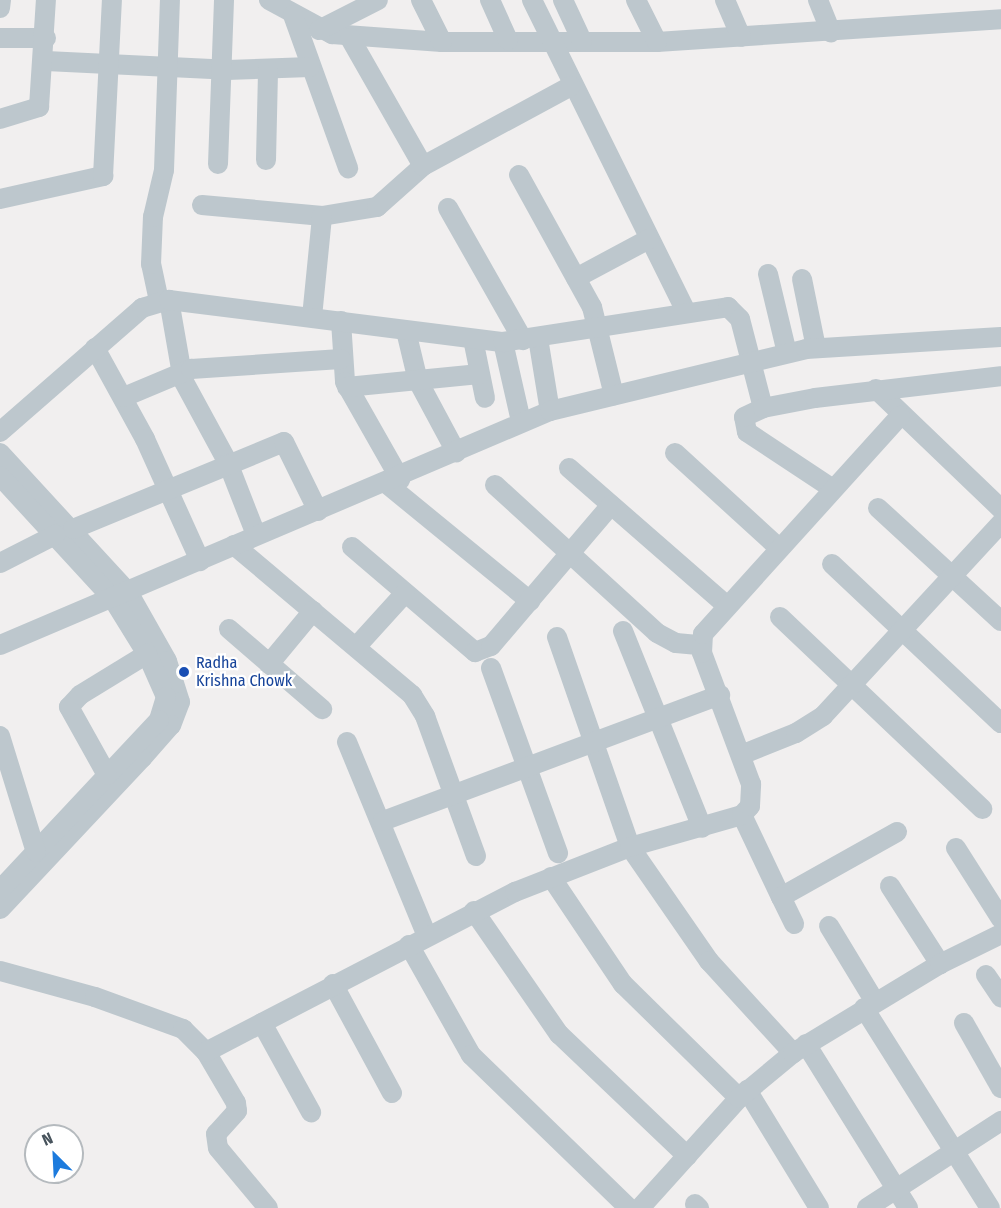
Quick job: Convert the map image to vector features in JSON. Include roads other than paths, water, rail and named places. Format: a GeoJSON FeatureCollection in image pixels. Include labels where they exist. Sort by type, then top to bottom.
{"type":"FeatureCollection","features":[{"type":"Feature","properties":{"kind":"street"},"geometry":{"type":"LineString","coordinates":[[0,8],[1,0]]}},
{"type":"Feature","properties":{"kind":"street"},"geometry":{"type":"LineString","coordinates":[[0,119],[39,107],[46,62],[46,0]]}},
{"type":"Feature","properties":{"kind":"street"},"geometry":{"type":"LineString","coordinates":[[0,199],[103,176],[112,0]]}},
{"type":"Feature","properties":{"kind":"street"},"geometry":{"type":"LineString","coordinates":[[170,0],[164,170],[153,217],[151,264],[164,301],[181,371],[228,464],[256,535]]}},
{"type":"Feature","properties":{"kind":"street"},"geometry":{"type":"LineString","coordinates":[[218,164],[224,0]]}},
{"type":"Feature","properties":{"kind":"street"},"geometry":{"type":"LineString","coordinates":[[269,0],[319,30],[350,38],[442,42],[508,40],[657,42],[1001,19]]}},
{"type":"Feature","properties":{"kind":"street"},"geometry":{"type":"LineString","coordinates":[[319,30],[356,4],[378,0]]}},
{"type":"Feature","properties":{"kind":"street"},"geometry":{"type":"LineString","coordinates":[[422,0],[442,42]]}},
{"type":"Feature","properties":{"kind":"street"},"geometry":{"type":"LineString","coordinates":[[490,0],[508,40]]}},
{"type":"Feature","properties":{"kind":"street"},"geometry":{"type":"LineString","coordinates":[[531,0],[571,86],[685,310]]}},
{"type":"Feature","properties":{"kind":"street"},"geometry":{"type":"LineString","coordinates":[[563,0],[582,41]]}},
{"type":"Feature","properties":{"kind":"street"},"geometry":{"type":"LineString","coordinates":[[636,0],[657,42]]}},
{"type":"Feature","properties":{"kind":"street"},"geometry":{"type":"LineString","coordinates":[[725,0],[741,37]]}},
{"type":"Feature","properties":{"kind":"street"},"geometry":{"type":"LineString","coordinates":[[818,0],[831,32]]}},
{"type":"Feature","properties":{"kind":"street"},"geometry":{"type":"LineString","coordinates":[[356,4],[372,38]]}},
{"type":"Feature","properties":{"kind":"street"},"geometry":{"type":"LineString","coordinates":[[293,15],[348,168]]}},
{"type":"Feature","properties":{"kind":"street"},"geometry":{"type":"LineString","coordinates":[[0,38],[46,38]]}},
{"type":"Feature","properties":{"kind":"street"},"geometry":{"type":"LineString","coordinates":[[350,38],[423,166]]}},
{"type":"Feature","properties":{"kind":"street"},"geometry":{"type":"LineString","coordinates":[[46,62],[109,63],[220,70],[310,67]]}},
{"type":"Feature","properties":{"kind":"street"},"geometry":{"type":"LineString","coordinates":[[266,160],[268,69]]}},
{"type":"Feature","properties":{"kind":"street"},"geometry":{"type":"LineString","coordinates":[[202,205],[322,216],[377,207],[423,166],[571,86]]}},
{"type":"Feature","properties":{"kind":"street"},"geometry":{"type":"LineString","coordinates":[[519,175],[576,278],[599,328],[614,394]]}},
{"type":"Feature","properties":{"kind":"street"},"geometry":{"type":"LineString","coordinates":[[448,208],[531,339],[550,411]]}},
{"type":"Feature","properties":{"kind":"street"},"geometry":{"type":"LineString","coordinates":[[312,317],[322,216]]}},
{"type":"Feature","properties":{"kind":"street"},"geometry":{"type":"LineString","coordinates":[[576,278],[649,238]]}},
{"type":"Feature","properties":{"kind":"street"},"geometry":{"type":"LineString","coordinates":[[768,274],[787,352]]}},
{"type":"Feature","properties":{"kind":"street"},"geometry":{"type":"LineString","coordinates":[[802,279],[816,348]]}},
{"type":"Feature","properties":{"kind":"street"},"geometry":{"type":"LineString","coordinates":[[0,432],[142,308],[164,301],[312,317],[503,342],[599,328],[685,310],[719,306],[736,312],[763,408]]}},
{"type":"Feature","properties":{"kind":"street"},"geometry":{"type":"LineString","coordinates":[[341,321],[341,359],[347,387],[393,481],[530,601]]}},
{"type":"Feature","properties":{"kind":"street"},"geometry":{"type":"LineString","coordinates":[[406,331],[418,381],[456,452]]}},
{"type":"Feature","properties":{"kind":"street"},"geometry":{"type":"LineString","coordinates":[[0,645],[121,596],[256,535],[393,481],[521,421],[550,411],[787,352],[816,348],[1001,337]]}},
{"type":"Feature","properties":{"kind":"street"},"geometry":{"type":"LineString","coordinates":[[472,339],[485,398]]}},
{"type":"Feature","properties":{"kind":"street"},"geometry":{"type":"LineString","coordinates":[[503,342],[521,421]]}},
{"type":"Feature","properties":{"kind":"street"},"geometry":{"type":"LineString","coordinates":[[95,348],[124,397],[200,561]]}},
{"type":"Feature","properties":{"kind":"street"},"geometry":{"type":"LineString","coordinates":[[124,397],[181,371],[341,359]]}},
{"type":"Feature","properties":{"kind":"street"},"geometry":{"type":"LineString","coordinates":[[347,387],[479,374]]}},
{"type":"Feature","properties":{"kind":"street"},"geometry":{"type":"LineString","coordinates":[[833,489],[743,428],[744,417],[763,408],[876,389],[1001,376]]}},
{"type":"Feature","properties":{"kind":"street"},"geometry":{"type":"LineString","coordinates":[[876,389],[900,416],[1001,509]]}},
{"type":"Feature","properties":{"kind":"street"},"geometry":{"type":"LineString","coordinates":[[206,1052],[474,911],[551,877],[630,847],[742,815],[753,796],[741,755],[701,645],[708,624],[900,416]]}},
{"type":"Feature","properties":{"kind":"street"},"geometry":{"type":"LineString","coordinates":[[0,563],[64,532],[284,442],[318,511]]}},
{"type":"Feature","properties":{"kind":"street"},"geometry":{"type":"LineString","coordinates":[[0,453],[64,532],[121,596],[174,677],[178,713],[0,909]]}},
{"type":"Feature","properties":{"kind":"street"},"geometry":{"type":"LineString","coordinates":[[675,453],[779,548]]}},
{"type":"Feature","properties":{"kind":"street"},"geometry":{"type":"LineString","coordinates":[[569,468],[726,605]]}},
{"type":"Feature","properties":{"kind":"street"},"geometry":{"type":"LineString","coordinates":[[0,476],[64,532]]}},
{"type":"Feature","properties":{"kind":"street"},"geometry":{"type":"LineString","coordinates":[[495,485],[657,633],[676,643],[701,645]]}},
{"type":"Feature","properties":{"kind":"street"},"geometry":{"type":"LineString","coordinates":[[352,547],[475,652],[491,646],[611,505]]}},
{"type":"Feature","properties":{"kind":"street"},"geometry":{"type":"LineString","coordinates":[[878,508],[1001,621]]}},
{"type":"Feature","properties":{"kind":"street"},"geometry":{"type":"LineString","coordinates":[[741,755],[809,726],[853,685],[1001,523]]}},
{"type":"Feature","properties":{"kind":"street"},"geometry":{"type":"LineString","coordinates":[[234,545],[356,647],[418,704],[476,856]]}},
{"type":"Feature","properties":{"kind":"street"},"geometry":{"type":"LineString","coordinates":[[832,564],[1001,723]]}},
{"type":"Feature","properties":{"kind":"street"},"geometry":{"type":"LineString","coordinates":[[356,647],[405,593]]}},
{"type":"Feature","properties":{"kind":"street"},"geometry":{"type":"LineString","coordinates":[[0,890],[164,710],[162,682],[121,596]]}},
{"type":"Feature","properties":{"kind":"street"},"geometry":{"type":"LineString","coordinates":[[270,664],[313,611]]}},
{"type":"Feature","properties":{"kind":"street"},"geometry":{"type":"LineString","coordinates":[[780,617],[982,809]]}},
{"type":"Feature","properties":{"kind":"street"},"geometry":{"type":"LineString","coordinates":[[229,629],[322,709]]}},
{"type":"Feature","properties":{"kind":"street"},"geometry":{"type":"LineString","coordinates":[[623,631],[702,828]]}},
{"type":"Feature","properties":{"kind":"street"},"geometry":{"type":"LineString","coordinates":[[557,637],[596,740],[630,847],[709,961],[799,1048],[908,1208]]}},
{"type":"Feature","properties":{"kind":"street"},"geometry":{"type":"LineString","coordinates":[[107,775],[69,707],[80,695],[147,654]]}},
{"type":"Feature","properties":{"kind":"street"},"geometry":{"type":"LineString","coordinates":[[490,668],[558,853]]}},
{"type":"Feature","properties":{"kind":"street"},"geometry":{"type":"LineString","coordinates":[[383,821],[453,792],[720,695]]}},
{"type":"Feature","properties":{"kind":"street"},"geometry":{"type":"LineString","coordinates":[[0,736],[36,852]]}},
{"type":"Feature","properties":{"kind":"street"},"geometry":{"type":"LineString","coordinates":[[346,742],[383,821],[427,936]]}},
{"type":"Feature","properties":{"kind":"street"},"geometry":{"type":"LineString","coordinates":[[742,815],[794,924]]}},
{"type":"Feature","properties":{"kind":"street"},"geometry":{"type":"LineString","coordinates":[[781,897],[897,832]]}},
{"type":"Feature","properties":{"kind":"street"},"geometry":{"type":"LineString","coordinates":[[956,848],[1001,919]]}},
{"type":"Feature","properties":{"kind":"street"},"geometry":{"type":"LineString","coordinates":[[551,877],[623,984],[743,1094],[819,1208]]}},
{"type":"Feature","properties":{"kind":"street"},"geometry":{"type":"LineString","coordinates":[[890,886],[940,964]]}},
{"type":"Feature","properties":{"kind":"street"},"geometry":{"type":"LineString","coordinates":[[474,911],[559,1034],[687,1156]]}},
{"type":"Feature","properties":{"kind":"street"},"geometry":{"type":"LineString","coordinates":[[829,926],[869,1005],[990,1208]]}},
{"type":"Feature","properties":{"kind":"street"},"geometry":{"type":"LineString","coordinates":[[640,1208],[743,1094],[799,1048],[940,964],[1001,934]]}},
{"type":"Feature","properties":{"kind":"street"},"geometry":{"type":"LineString","coordinates":[[409,945],[471,1055],[629,1208]]}},
{"type":"Feature","properties":{"kind":"street"},"geometry":{"type":"LineString","coordinates":[[0,971],[168,1021],[183,1029],[206,1052],[237,1111],[214,1140],[268,1208]]}},
{"type":"Feature","properties":{"kind":"street"},"geometry":{"type":"LineString","coordinates":[[986,975],[1001,997]]}},
{"type":"Feature","properties":{"kind":"street"},"geometry":{"type":"LineString","coordinates":[[333,984],[392,1093]]}},
{"type":"Feature","properties":{"kind":"street"},"geometry":{"type":"LineString","coordinates":[[262,1023],[311,1112]]}},
{"type":"Feature","properties":{"kind":"street"},"geometry":{"type":"LineString","coordinates":[[964,1023],[1001,1088]]}},
{"type":"Feature","properties":{"kind":"street"},"geometry":{"type":"LineString","coordinates":[[867,1208],[1001,1121]]}},
{"type":"Feature","properties":{"kind":"place","name":"Radha Krishna Chowk"},"geometry":{"type":"Point","coordinates":[184,672]}}]}
